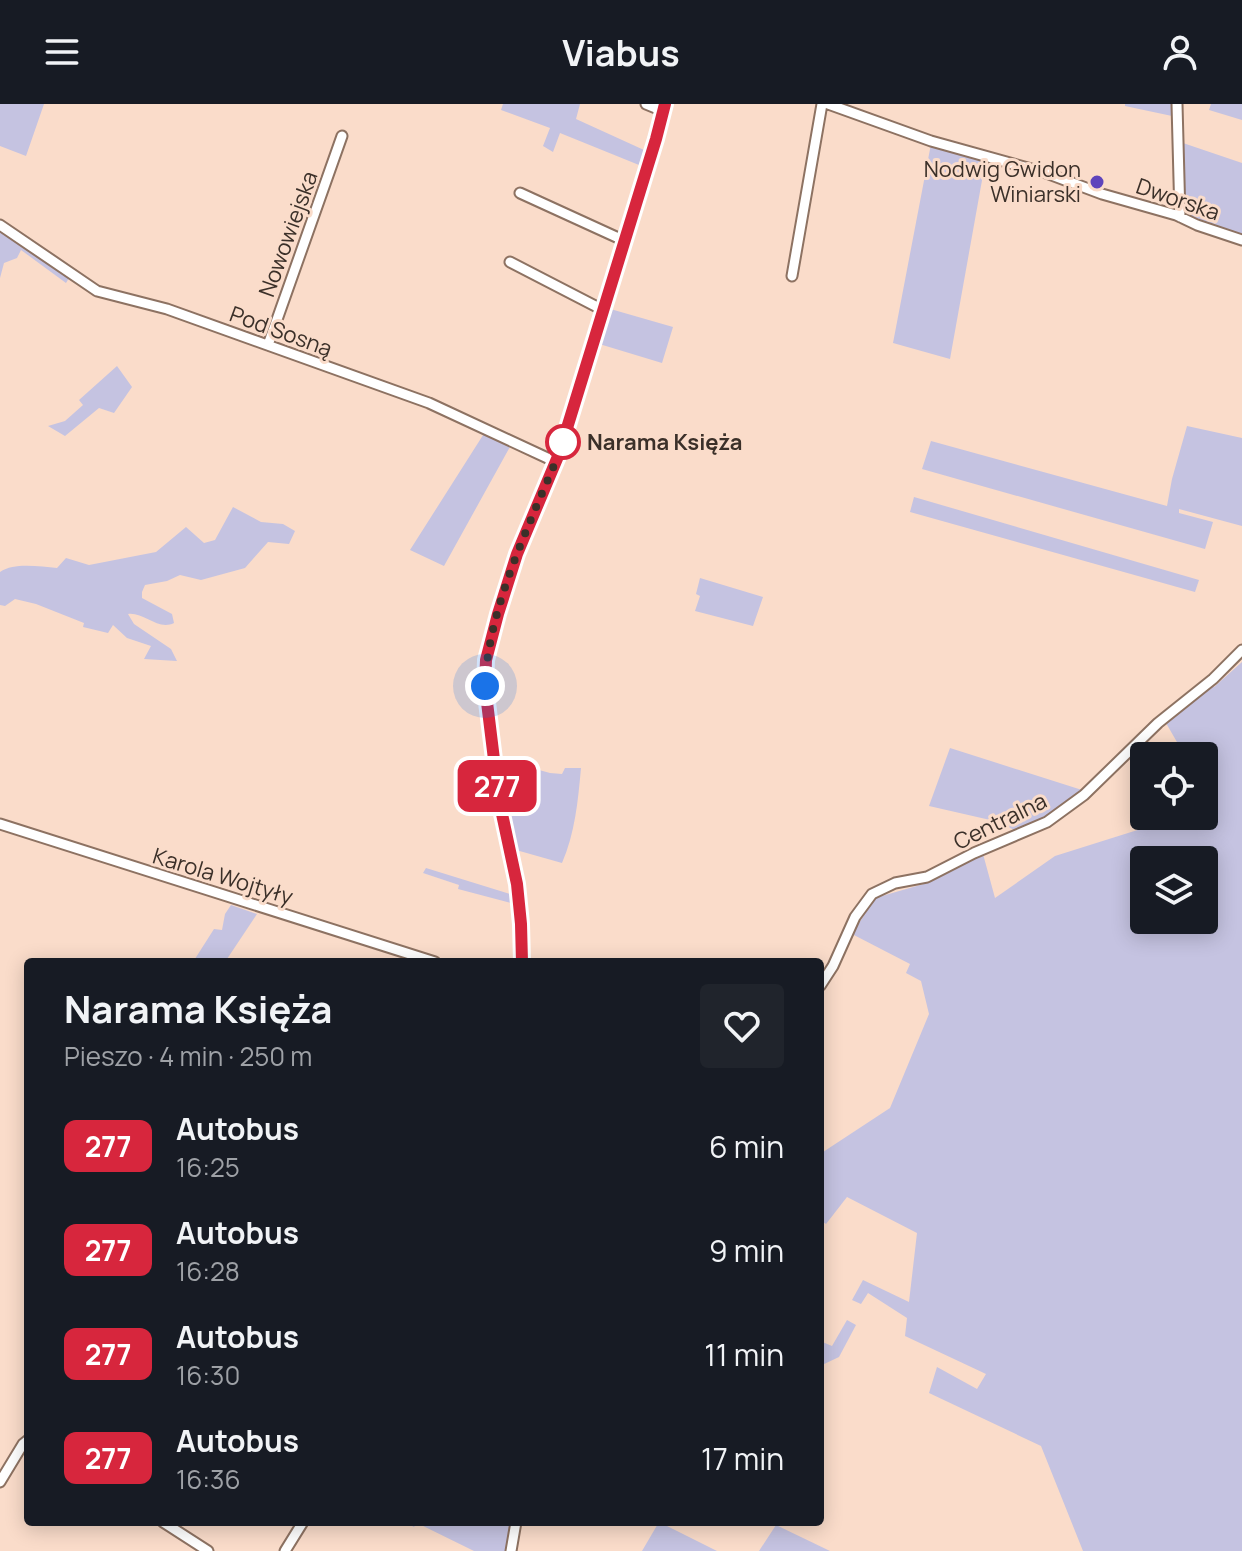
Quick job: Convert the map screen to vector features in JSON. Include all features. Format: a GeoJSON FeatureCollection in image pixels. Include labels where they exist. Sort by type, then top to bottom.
{"type":"FeatureCollection","features":[{"type":"Feature","properties":{"kind":"street"},"geometry":{"type":"LineString","coordinates":[[522,958],[517,884],[499,800],[485,686],[486,660],[517,554],[556,462],[664,107],[646,104]]}},
{"type":"Feature","properties":{"kind":"street"},"geometry":{"type":"LineString","coordinates":[[792,276],[825,104]]}},
{"type":"Feature","properties":{"kind":"street","name":"Dworska"},"geometry":{"type":"LineString","coordinates":[[825,104],[931,141],[1046,173],[1242,240]]}},
{"type":"Feature","properties":{"kind":"street"},"geometry":{"type":"LineString","coordinates":[[1177,104],[1180,217]]}},
{"type":"Feature","properties":{"kind":"street","name":"Nowowiejska"},"geometry":{"type":"LineString","coordinates":[[268,345],[342,136]]}},
{"type":"Feature","properties":{"kind":"street"},"geometry":{"type":"LineString","coordinates":[[520,193],[625,241]]}},
{"type":"Feature","properties":{"kind":"street","name":"Pod Sosną"},"geometry":{"type":"LineString","coordinates":[[0,225],[97,291],[167,309],[429,403],[556,462]]}},
{"type":"Feature","properties":{"kind":"street"},"geometry":{"type":"LineString","coordinates":[[510,262],[603,310]]}},
{"type":"Feature","properties":{"kind":"street","name":"Centralna"},"geometry":{"type":"LineString","coordinates":[[824,980],[855,917],[872,894],[895,883],[927,877],[1047,822],[1084,795],[1158,723],[1213,679],[1242,650]]}},
{"type":"Feature","properties":{"kind":"street","name":"Karola Wojtyły"},"geometry":{"type":"LineString","coordinates":[[0,824],[422,958]]}},
{"type":"Feature","properties":{"kind":"street"},"geometry":{"type":"LineString","coordinates":[[0,1482],[24,1443]]}},
{"type":"Feature","properties":{"kind":"street"},"geometry":{"type":"LineString","coordinates":[[169,1526],[208,1551]]}},
{"type":"Feature","properties":{"kind":"street"},"geometry":{"type":"LineString","coordinates":[[285,1551],[301,1526]]}},
{"type":"Feature","properties":{"kind":"street"},"geometry":{"type":"LineString","coordinates":[[511,1551],[515,1526]]}},
{"type":"Feature","properties":{"kind":"shaded area"},"geometry":{"type":"Polygon","coordinates":[[[0,104],[44,104],[26,156],[0,146],[0,104]]]}},
{"type":"Feature","properties":{"kind":"shaded area"},"geometry":{"type":"Polygon","coordinates":[[[503,104],[580,104],[576,119],[644,150],[639,165],[560,133],[553,152],[543,146],[550,128],[501,110],[503,104]]]}},
{"type":"Feature","properties":{"kind":"shaded area"},"geometry":{"type":"Polygon","coordinates":[[[1172,104],[1172,116],[1125,106],[1172,104]]]}},
{"type":"Feature","properties":{"kind":"shaded area"},"geometry":{"type":"Polygon","coordinates":[[[1211,104],[1242,104],[1242,120],[1209,110],[1211,104]]]}},
{"type":"Feature","properties":{"kind":"shaded area"},"geometry":{"type":"Polygon","coordinates":[[[1183,143],[1242,163],[1242,238],[1185,217],[1183,143]]]}},
{"type":"Feature","properties":{"kind":"shaded area"},"geometry":{"type":"Polygon","coordinates":[[[931,144],[986,158],[950,359],[893,343],[931,144]]]}},
{"type":"Feature","properties":{"kind":"shaded area"},"geometry":{"type":"Polygon","coordinates":[[[0,229],[69,278],[66,283],[21,250],[17,258],[4,263],[0,278],[0,229]]]}},
{"type":"Feature","properties":{"kind":"shaded area"},"geometry":{"type":"Polygon","coordinates":[[[607,308],[673,327],[662,363],[596,343],[607,308]]]}},
{"type":"Feature","properties":{"kind":"shaded area"},"geometry":{"type":"Polygon","coordinates":[[[117,366],[132,387],[114,413],[99,408],[65,436],[48,426],[65,421],[83,405],[79,400],[117,366]]]}},
{"type":"Feature","properties":{"kind":"shaded area"},"geometry":{"type":"Polygon","coordinates":[[[1187,426],[1242,438],[1242,526],[1179,509],[1179,513],[1213,522],[1205,549],[922,469],[931,441],[1167,506],[1187,426]]]}},
{"type":"Feature","properties":{"kind":"shaded area"},"geometry":{"type":"Polygon","coordinates":[[[485,432],[511,445],[444,566],[410,550],[485,432]]]}},
{"type":"Feature","properties":{"kind":"shaded area"},"geometry":{"type":"Polygon","coordinates":[[[914,497],[1199,580],[1195,592],[910,512],[914,497]]]}},
{"type":"Feature","properties":{"kind":"shaded area"},"geometry":{"type":"Polygon","coordinates":[[[233,507],[261,522],[283,524],[295,531],[289,544],[268,542],[245,568],[201,580],[180,575],[145,585],[142,598],[172,614],[174,623],[162,625],[128,614],[134,624],[171,649],[177,661],[144,659],[151,646],[127,638],[113,625],[108,633],[83,627],[84,623],[36,604],[15,599],[5,606],[0,605],[0,572],[6,569],[28,566],[57,568],[66,558],[89,565],[156,552],[186,527],[204,543],[215,540],[233,507]]]}},
{"type":"Feature","properties":{"kind":"shaded area"},"geometry":{"type":"Polygon","coordinates":[[[700,578],[763,597],[753,626],[695,611],[700,596],[696,594],[700,578]]]}},
{"type":"Feature","properties":{"kind":"shaded area"},"geometry":{"type":"Polygon","coordinates":[[[1242,662],[1242,1551],[1083,1551],[1041,1446],[929,1393],[937,1367],[977,1389],[986,1374],[905,1336],[907,1318],[868,1293],[861,1304],[852,1300],[863,1280],[909,1302],[917,1233],[847,1197],[824,1223],[824,1151],[890,1108],[929,1014],[921,981],[906,973],[910,964],[852,934],[875,898],[927,883],[983,854],[995,898],[1055,856],[1138,830],[1218,830],[1218,742],[1177,742],[1166,723],[1242,662]]]}},
{"type":"Feature","properties":{"kind":"shaded area"},"geometry":{"type":"Polygon","coordinates":[[[950,748],[1082,790],[1049,817],[1016,831],[999,822],[929,806],[950,748]]]}},
{"type":"Feature","properties":{"kind":"shaded area"},"geometry":{"type":"Polygon","coordinates":[[[503,760],[550,773],[562,774],[565,768],[581,768],[573,828],[562,863],[516,850],[503,785],[503,760]]]}},
{"type":"Feature","properties":{"kind":"shaded area"},"geometry":{"type":"Polygon","coordinates":[[[426,868],[513,895],[515,904],[458,889],[459,885],[423,873],[426,868]]]}},
{"type":"Feature","properties":{"kind":"shaded area"},"geometry":{"type":"Polygon","coordinates":[[[231,905],[257,914],[228,958],[196,958],[214,929],[222,930],[225,914],[231,905]]]}},
{"type":"Feature","properties":{"kind":"shaded area"},"geometry":{"type":"Polygon","coordinates":[[[847,1320],[856,1325],[839,1357],[824,1364],[824,1343],[832,1346],[847,1320]]]}},
{"type":"Feature","properties":{"kind":"shaded area"},"geometry":{"type":"Polygon","coordinates":[[[423,1526],[512,1526],[508,1551],[474,1551],[423,1526]]]}},
{"type":"Feature","properties":{"kind":"shaded area"},"geometry":{"type":"Polygon","coordinates":[[[657,1526],[667,1526],[717,1551],[642,1551],[657,1526]]]}},
{"type":"Feature","properties":{"kind":"shaded area"},"geometry":{"type":"Polygon","coordinates":[[[778,1526],[830,1551],[759,1551],[778,1526]]]}},
{"type":"Feature","properties":{"kind":"bus line","name":"277"},"geometry":{"type":"LineString","coordinates":[[522,958],[517,884],[499,800],[485,686],[486,660],[517,554],[559,454],[665,104]]}},
{"type":"Feature","properties":{"kind":"place","name":"Nodwig Gwidon Winiarski"},"geometry":{"type":"Point","coordinates":[1097,182]}},
{"type":"Feature","properties":{"kind":"place","name":"Narama Księża"},"geometry":{"type":"Point","coordinates":[563,442]}},
{"type":"Feature","properties":{"kind":"route"},"geometry":{"type":"LineString","coordinates":[[485,686],[486,660],[517,554],[563,442]]}}]}
